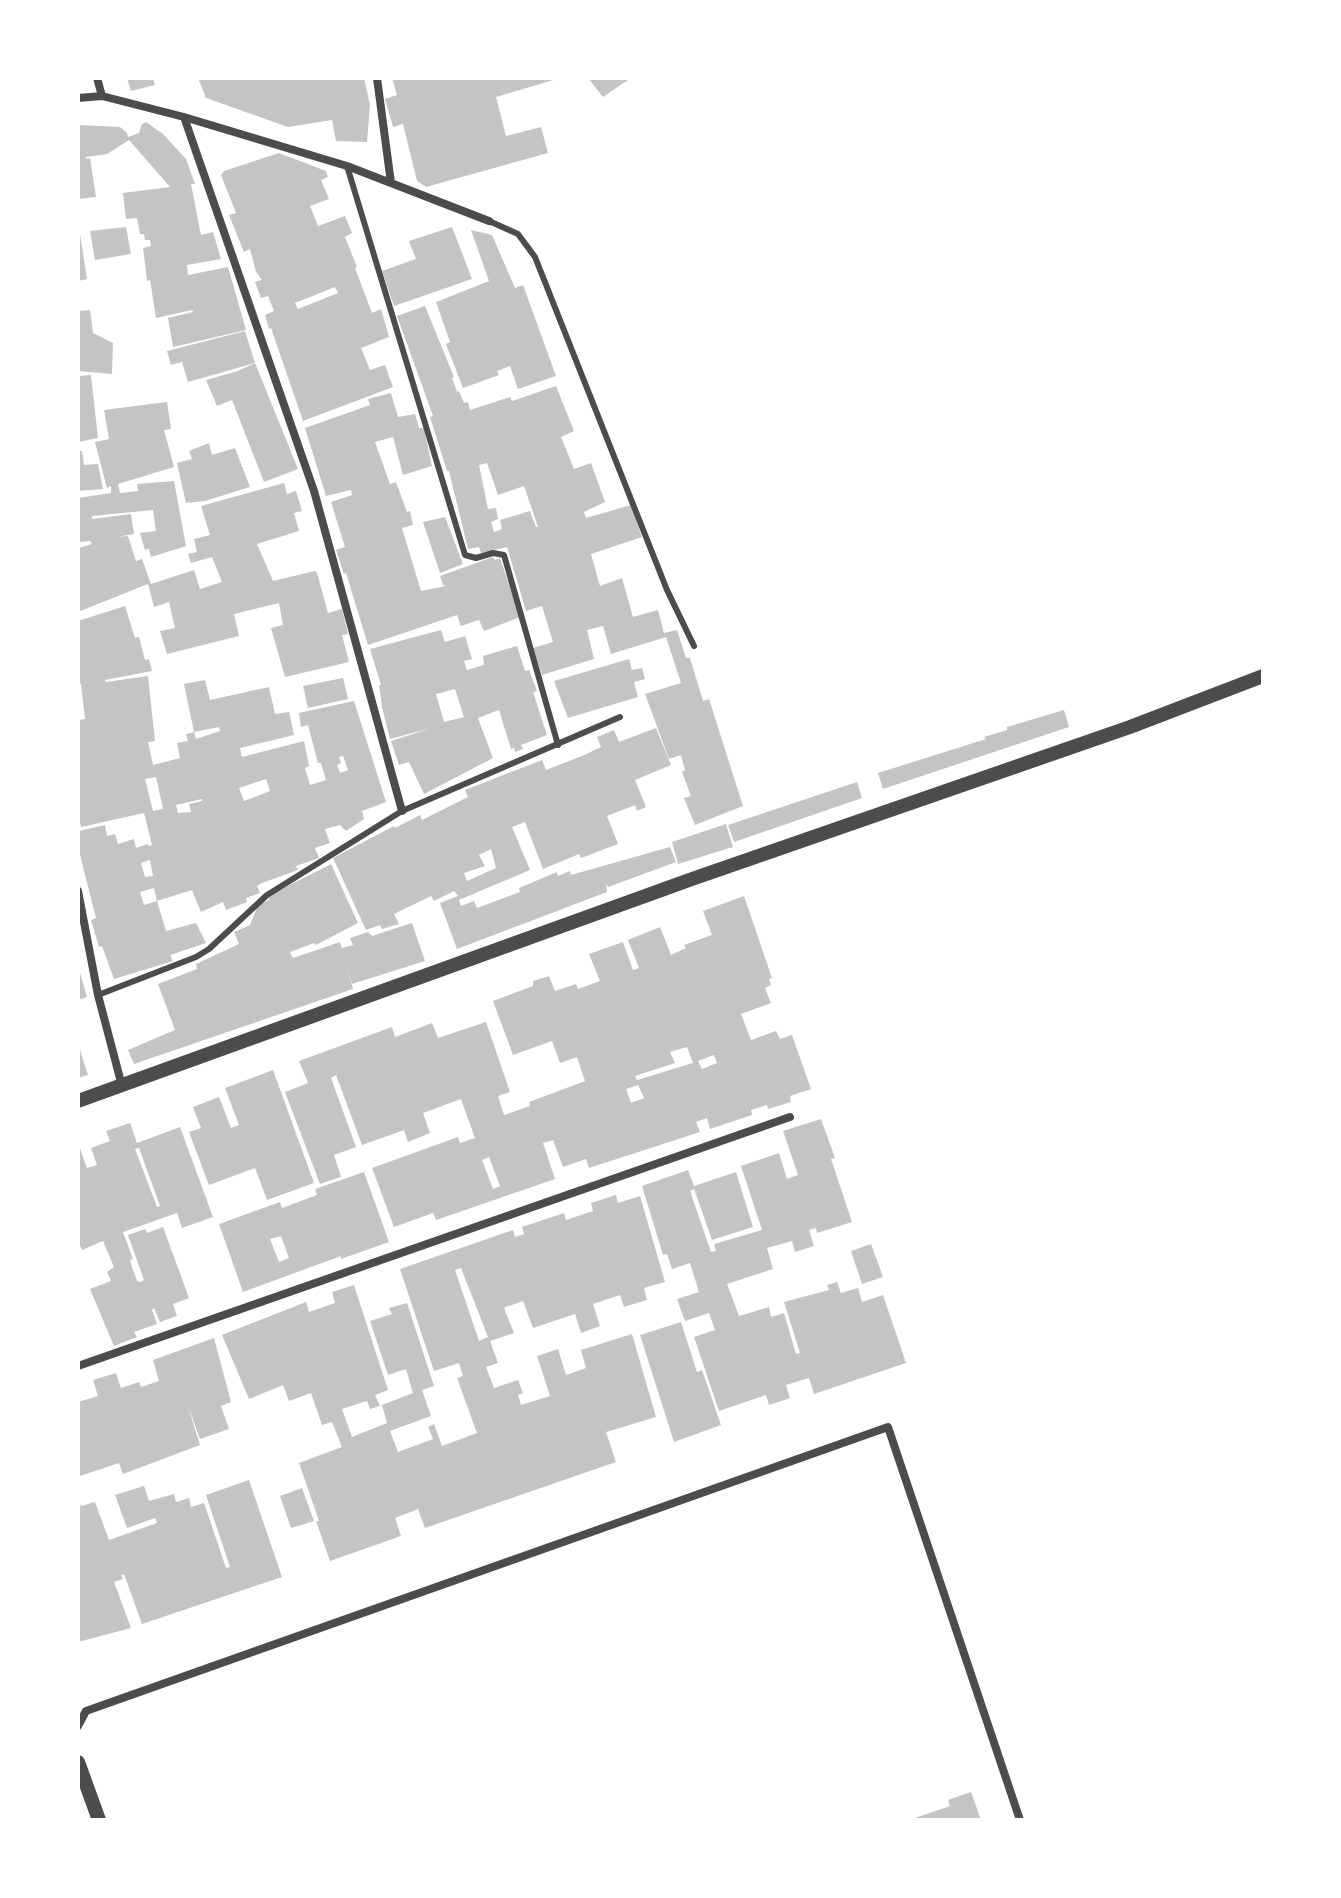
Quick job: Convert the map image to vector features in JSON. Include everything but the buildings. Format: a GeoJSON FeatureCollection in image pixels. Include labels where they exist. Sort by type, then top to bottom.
{"type":"FeatureCollection","features":[{"type":"Feature","properties":{"kind":"street"},"geometry":{"type":"LineString","coordinates":[[97,78],[102,96]]}},
{"type":"Feature","properties":{"kind":"street"},"geometry":{"type":"LineString","coordinates":[[377,78],[391,183]]}},
{"type":"Feature","properties":{"kind":"street"},"geometry":{"type":"LineString","coordinates":[[78,98],[102,96],[184,117],[347,166],[489,221]]}},
{"type":"Feature","properties":{"kind":"street"},"geometry":{"type":"LineString","coordinates":[[184,117],[314,491],[402,811]]}},
{"type":"Feature","properties":{"kind":"street"},"geometry":{"type":"LineString","coordinates":[[78,1101],[707,873],[1130,727],[1263,676]]}},
{"type":"Feature","properties":{"kind":"street"},"geometry":{"type":"LineString","coordinates":[[78,891],[98,995],[122,1086]]}},
{"type":"Feature","properties":{"kind":"street"},"geometry":{"type":"LineString","coordinates":[[78,1366],[790,1117]]}},
{"type":"Feature","properties":{"kind":"street"},"geometry":{"type":"LineString","coordinates":[[78,1726],[86,1711],[888,1427],[1020,1820]]}},
{"type":"Feature","properties":{"kind":"street"},"geometry":{"type":"LineString","coordinates":[[78,1762],[99,1820]]}},
{"type":"Feature","properties":{"kind":"lane"},"geometry":{"type":"LineString","coordinates":[[347,166],[465,555],[476,558],[493,553],[504,555],[558,745]]}},
{"type":"Feature","properties":{"kind":"lane"},"geometry":{"type":"LineString","coordinates":[[489,221],[518,234],[535,257],[667,590],[694,646]]}},
{"type":"Feature","properties":{"kind":"lane"},"geometry":{"type":"LineString","coordinates":[[98,995],[196,957],[209,949],[267,895],[402,811],[620,717]]}}]}
